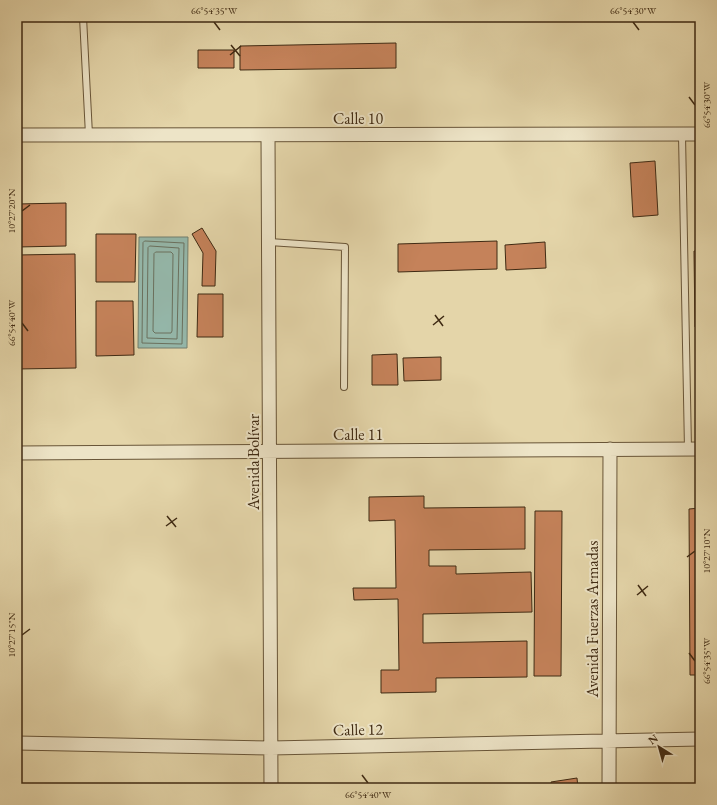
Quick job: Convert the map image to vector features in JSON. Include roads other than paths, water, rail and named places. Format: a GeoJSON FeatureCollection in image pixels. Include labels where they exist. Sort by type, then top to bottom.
{"type":"FeatureCollection","features":[{"type":"Feature","properties":{"kind":"street","name":"Calle 10"},"geometry":{"type":"LineString","coordinates":[[17,135],[700,134]]}},
{"type":"Feature","properties":{"kind":"street","name":"Avenida Bolívar"},"geometry":{"type":"LineString","coordinates":[[268,135],[271,788]]}},
{"type":"Feature","properties":{"kind":"street","name":"Avenida Fuerzas Armadas"},"geometry":{"type":"LineString","coordinates":[[609,788],[610,449]]}},
{"type":"Feature","properties":{"kind":"street","name":"Calle 11"},"geometry":{"type":"LineString","coordinates":[[17,453],[694,449]]}},
{"type":"Feature","properties":{"kind":"street","name":"Calle 12"},"geometry":{"type":"LineString","coordinates":[[17,743],[271,748],[700,739]]}},
{"type":"Feature","properties":{"kind":"lane"},"geometry":{"type":"LineString","coordinates":[[83,17],[89,136]]}},
{"type":"Feature","properties":{"kind":"lane"},"geometry":{"type":"LineString","coordinates":[[682,135],[694,449]]}},
{"type":"Feature","properties":{"kind":"lane"},"geometry":{"type":"LineString","coordinates":[[268,242],[345,247],[344,387]]}},
{"type":"Feature","properties":{"kind":"water"},"geometry":{"type":"Polygon","coordinates":[[[139,237],[188,237],[187,348],[138,348],[139,237]]]}}]}
